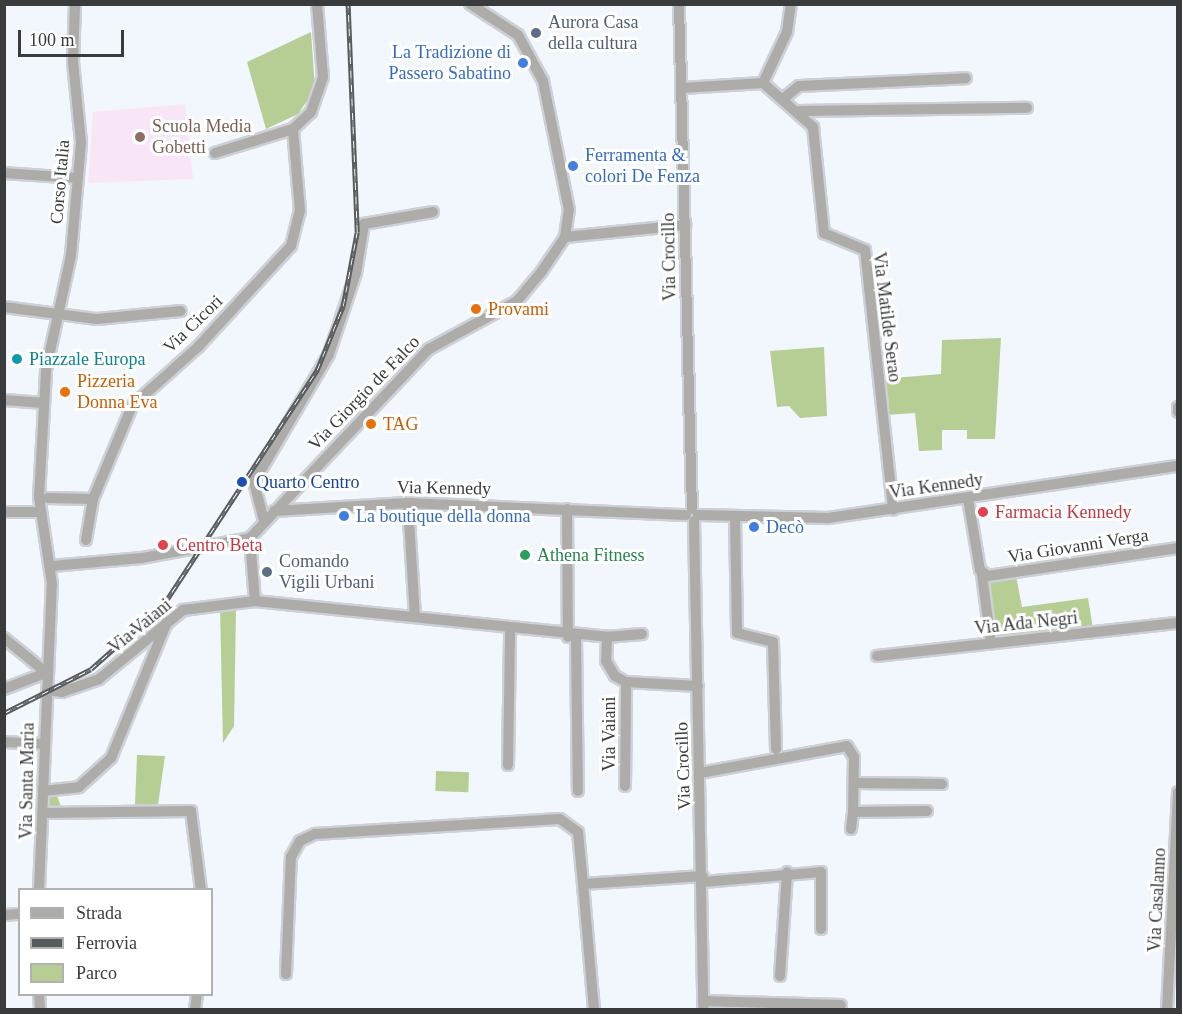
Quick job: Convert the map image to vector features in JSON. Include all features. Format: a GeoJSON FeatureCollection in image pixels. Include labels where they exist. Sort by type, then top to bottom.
{"type":"FeatureCollection","features":[{"type":"Feature","properties":{"kind":"street","name":"Corso Italia"},"geometry":{"type":"LineString","coordinates":[[39,512],[48,360],[59,313],[78,178],[81,109],[73,62],[75,4]]}},
{"type":"Feature","properties":{"kind":"street"},"geometry":{"type":"LineString","coordinates":[[215,153],[293,129],[321,94],[324,64],[317,4]]}},
{"type":"Feature","properties":{"kind":"street","name":"Via Crocillo"},"geometry":{"type":"LineString","coordinates":[[679,4],[703,879],[703,1005]]}},
{"type":"Feature","properties":{"kind":"street"},"geometry":{"type":"LineString","coordinates":[[682,88],[763,83],[787,32],[791,4]]}},
{"type":"Feature","properties":{"kind":"street"},"geometry":{"type":"LineString","coordinates":[[472,5],[512,29],[534,57],[566,182],[565,237],[685,225]]}},
{"type":"Feature","properties":{"kind":"street"},"geometry":{"type":"LineString","coordinates":[[784,98],[799,86],[966,78]]}},
{"type":"Feature","properties":{"kind":"street","name":"Via Matilde Serao"},"geometry":{"type":"LineString","coordinates":[[763,83],[800,111],[818,138],[824,233],[865,250],[893,509]]}},
{"type":"Feature","properties":{"kind":"street"},"geometry":{"type":"LineString","coordinates":[[800,111],[1027,108]]}},
{"type":"Feature","properties":{"kind":"street","name":"Via Cicori"},"geometry":{"type":"LineString","coordinates":[[86,540],[93,499],[132,406],[198,347],[291,246],[300,211],[293,129]]}},
{"type":"Feature","properties":{"kind":"street"},"geometry":{"type":"LineString","coordinates":[[4,173],[78,178]]}},
{"type":"Feature","properties":{"kind":"street","name":"Via Giorgio de Falco"},"geometry":{"type":"LineString","coordinates":[[264,521],[254,482],[312,388],[338,333],[364,224],[433,212]]}},
{"type":"Feature","properties":{"kind":"street","name":"Via Giorgio de Falco"},"geometry":{"type":"LineString","coordinates":[[250,538],[429,349],[517,301],[565,237]]}},
{"type":"Feature","properties":{"kind":"street"},"geometry":{"type":"LineString","coordinates":[[4,307],[97,319],[180,310]]}},
{"type":"Feature","properties":{"kind":"street"},"geometry":{"type":"LineString","coordinates":[[4,400],[44,403]]}},
{"type":"Feature","properties":{"kind":"street"},"geometry":{"type":"LineString","coordinates":[[1178,407],[1178,412]]}},
{"type":"Feature","properties":{"kind":"street","name":"Via Kennedy"},"geometry":{"type":"LineString","coordinates":[[274,511],[408,503],[692,515],[828,518],[1178,466]]}},
{"type":"Feature","properties":{"kind":"street"},"geometry":{"type":"LineString","coordinates":[[48,498],[93,499]]}},
{"type":"Feature","properties":{"kind":"street"},"geometry":{"type":"LineString","coordinates":[[968,499],[983,574],[991,643]]}},
{"type":"Feature","properties":{"kind":"street"},"geometry":{"type":"LineString","coordinates":[[408,503],[416,617]]}},
{"type":"Feature","properties":{"kind":"street"},"geometry":{"type":"LineString","coordinates":[[567,509],[572,637]]}},
{"type":"Feature","properties":{"kind":"street"},"geometry":{"type":"LineString","coordinates":[[4,512],[39,512]]}},
{"type":"Feature","properties":{"kind":"street","name":"Via Santa Maria"},"geometry":{"type":"LineString","coordinates":[[39,512],[52,566],[39,888]]}},
{"type":"Feature","properties":{"kind":"street"},"geometry":{"type":"LineString","coordinates":[[735,516],[737,633],[773,642],[776,748]]}},
{"type":"Feature","properties":{"kind":"street"},"geometry":{"type":"LineString","coordinates":[[52,566],[142,558],[250,538],[255,601]]}},
{"type":"Feature","properties":{"kind":"street","name":"Via Giovanni Verga"},"geometry":{"type":"LineString","coordinates":[[983,574],[1178,548]]}},
{"type":"Feature","properties":{"kind":"street","name":"Via Vaiani"},"geometry":{"type":"LineString","coordinates":[[47,690],[62,692],[99,679],[167,620],[192,608],[255,601],[416,617],[510,631],[572,637],[642,634]]}},
{"type":"Feature","properties":{"kind":"street"},"geometry":{"type":"LineString","coordinates":[[44,791],[65,791],[97,774],[121,743],[167,620]]}},
{"type":"Feature","properties":{"kind":"street","name":"Via Ada Negri"},"geometry":{"type":"LineString","coordinates":[[877,656],[1178,623]]}},
{"type":"Feature","properties":{"kind":"street"},"geometry":{"type":"LineString","coordinates":[[508,765],[510,631]]}},
{"type":"Feature","properties":{"kind":"street","name":"Via Vaiani"},"geometry":{"type":"LineString","coordinates":[[572,637],[578,790]]}},
{"type":"Feature","properties":{"kind":"street","name":"Via Vaiani"},"geometry":{"type":"LineString","coordinates":[[607,637],[607,664],[626,682],[698,686]]}},
{"type":"Feature","properties":{"kind":"street"},"geometry":{"type":"LineString","coordinates":[[4,638],[46,674],[4,689]]}},
{"type":"Feature","properties":{"kind":"street","name":"Via Vaiani"},"geometry":{"type":"LineString","coordinates":[[625,786],[626,682]]}},
{"type":"Feature","properties":{"kind":"street"},"geometry":{"type":"LineString","coordinates":[[4,742],[44,744]]}},
{"type":"Feature","properties":{"kind":"street"},"geometry":{"type":"LineString","coordinates":[[700,773],[847,746],[854,757],[851,829]]}},
{"type":"Feature","properties":{"kind":"street"},"geometry":{"type":"LineString","coordinates":[[854,783],[942,784]]}},
{"type":"Feature","properties":{"kind":"street","name":"Via Casalanno"},"geometry":{"type":"LineString","coordinates":[[1167,1010],[1175,923],[1178,792]]}},
{"type":"Feature","properties":{"kind":"street"},"geometry":{"type":"LineString","coordinates":[[43,813],[191,811],[201,888]]}},
{"type":"Feature","properties":{"kind":"street"},"geometry":{"type":"LineString","coordinates":[[853,812],[927,812]]}},
{"type":"Feature","properties":{"kind":"street"},"geometry":{"type":"LineString","coordinates":[[286,975],[291,857],[300,841],[315,834],[564,820],[578,832],[594,1010]]}},
{"type":"Feature","properties":{"kind":"street"},"geometry":{"type":"LineString","coordinates":[[780,976],[787,872]]}},
{"type":"Feature","properties":{"kind":"street"},"geometry":{"type":"LineString","coordinates":[[583,884],[703,879],[787,872],[823,874],[821,929]]}},
{"type":"Feature","properties":{"kind":"street"},"geometry":{"type":"LineString","coordinates":[[703,1005],[841,1005]]}},
{"type":"Feature","properties":{"kind":"shaded area","name":"Scuola Media Gobetti"},"geometry":{"type":"Polygon","coordinates":[[[185,104],[193,179],[88,183],[93,112],[185,104]]]}},
{"type":"Feature","properties":{"kind":"green space"},"geometry":{"type":"Polygon","coordinates":[[[311,32],[315,89],[298,114],[266,129],[247,62],[311,32]]]}},
{"type":"Feature","properties":{"kind":"green space"},"geometry":{"type":"Polygon","coordinates":[[[1001,338],[995,439],[967,439],[967,430],[942,430],[942,450],[919,451],[915,413],[886,415],[882,379],[941,374],[942,340],[1001,338]]]}},
{"type":"Feature","properties":{"kind":"green space"},"geometry":{"type":"Polygon","coordinates":[[[824,347],[827,416],[800,418],[789,406],[777,407],[770,351],[824,347]]]}},
{"type":"Feature","properties":{"kind":"green space"},"geometry":{"type":"Polygon","coordinates":[[[1016,576],[1022,607],[1088,598],[1093,629],[996,638],[987,581],[1016,576]]]}},
{"type":"Feature","properties":{"kind":"green space"},"geometry":{"type":"Polygon","coordinates":[[[220,608],[236,609],[234,726],[223,743],[220,608]]]}},
{"type":"Feature","properties":{"kind":"green space"},"geometry":{"type":"Polygon","coordinates":[[[137,755],[165,756],[158,805],[50,807],[48,798],[56,794],[61,806],[135,805],[137,755]]]}},
{"type":"Feature","properties":{"kind":"green space"},"geometry":{"type":"Polygon","coordinates":[[[436,771],[469,772],[468,792],[435,791],[436,771]]]}},
{"type":"Feature","properties":{"kind":"railway"},"geometry":{"type":"LineString","coordinates":[[4,713],[91,669],[164,604],[317,370],[343,306],[357,232],[348,4]]}},
{"type":"Feature","properties":{"kind":"place","name":"Aurora Casa della cultura"},"geometry":{"type":"Point","coordinates":[536,33]}},
{"type":"Feature","properties":{"kind":"place","name":"La Tradizione di Passero Sabatino"},"geometry":{"type":"Point","coordinates":[523,63]}},
{"type":"Feature","properties":{"kind":"place","name":"Scuola Media Gobetti"},"geometry":{"type":"Point","coordinates":[140,137]}},
{"type":"Feature","properties":{"kind":"place","name":"Ferramenta & colori De Fenza"},"geometry":{"type":"Point","coordinates":[573,166]}},
{"type":"Feature","properties":{"kind":"place","name":"Provami"},"geometry":{"type":"Point","coordinates":[476,309]}},
{"type":"Feature","properties":{"kind":"place","name":"Piazzale Europa"},"geometry":{"type":"Point","coordinates":[17,359]}},
{"type":"Feature","properties":{"kind":"place","name":"Pizzeria Donna Eva"},"geometry":{"type":"Point","coordinates":[65,392]}},
{"type":"Feature","properties":{"kind":"place","name":"TAG"},"geometry":{"type":"Point","coordinates":[371,424]}},
{"type":"Feature","properties":{"kind":"place","name":"Quarto Centro"},"geometry":{"type":"Point","coordinates":[242,482]}},
{"type":"Feature","properties":{"kind":"place","name":"Farmacia Kennedy"},"geometry":{"type":"Point","coordinates":[983,512]}},
{"type":"Feature","properties":{"kind":"place","name":"La boutique della donna"},"geometry":{"type":"Point","coordinates":[344,516]}},
{"type":"Feature","properties":{"kind":"place","name":"Decò"},"geometry":{"type":"Point","coordinates":[754,527]}},
{"type":"Feature","properties":{"kind":"place","name":"Centro Beta"},"geometry":{"type":"Point","coordinates":[163,545]}},
{"type":"Feature","properties":{"kind":"place","name":"Athena Fitness"},"geometry":{"type":"Point","coordinates":[525,555]}},
{"type":"Feature","properties":{"kind":"place","name":"Comando Vigili Urbani"},"geometry":{"type":"Point","coordinates":[267,572]}}]}
